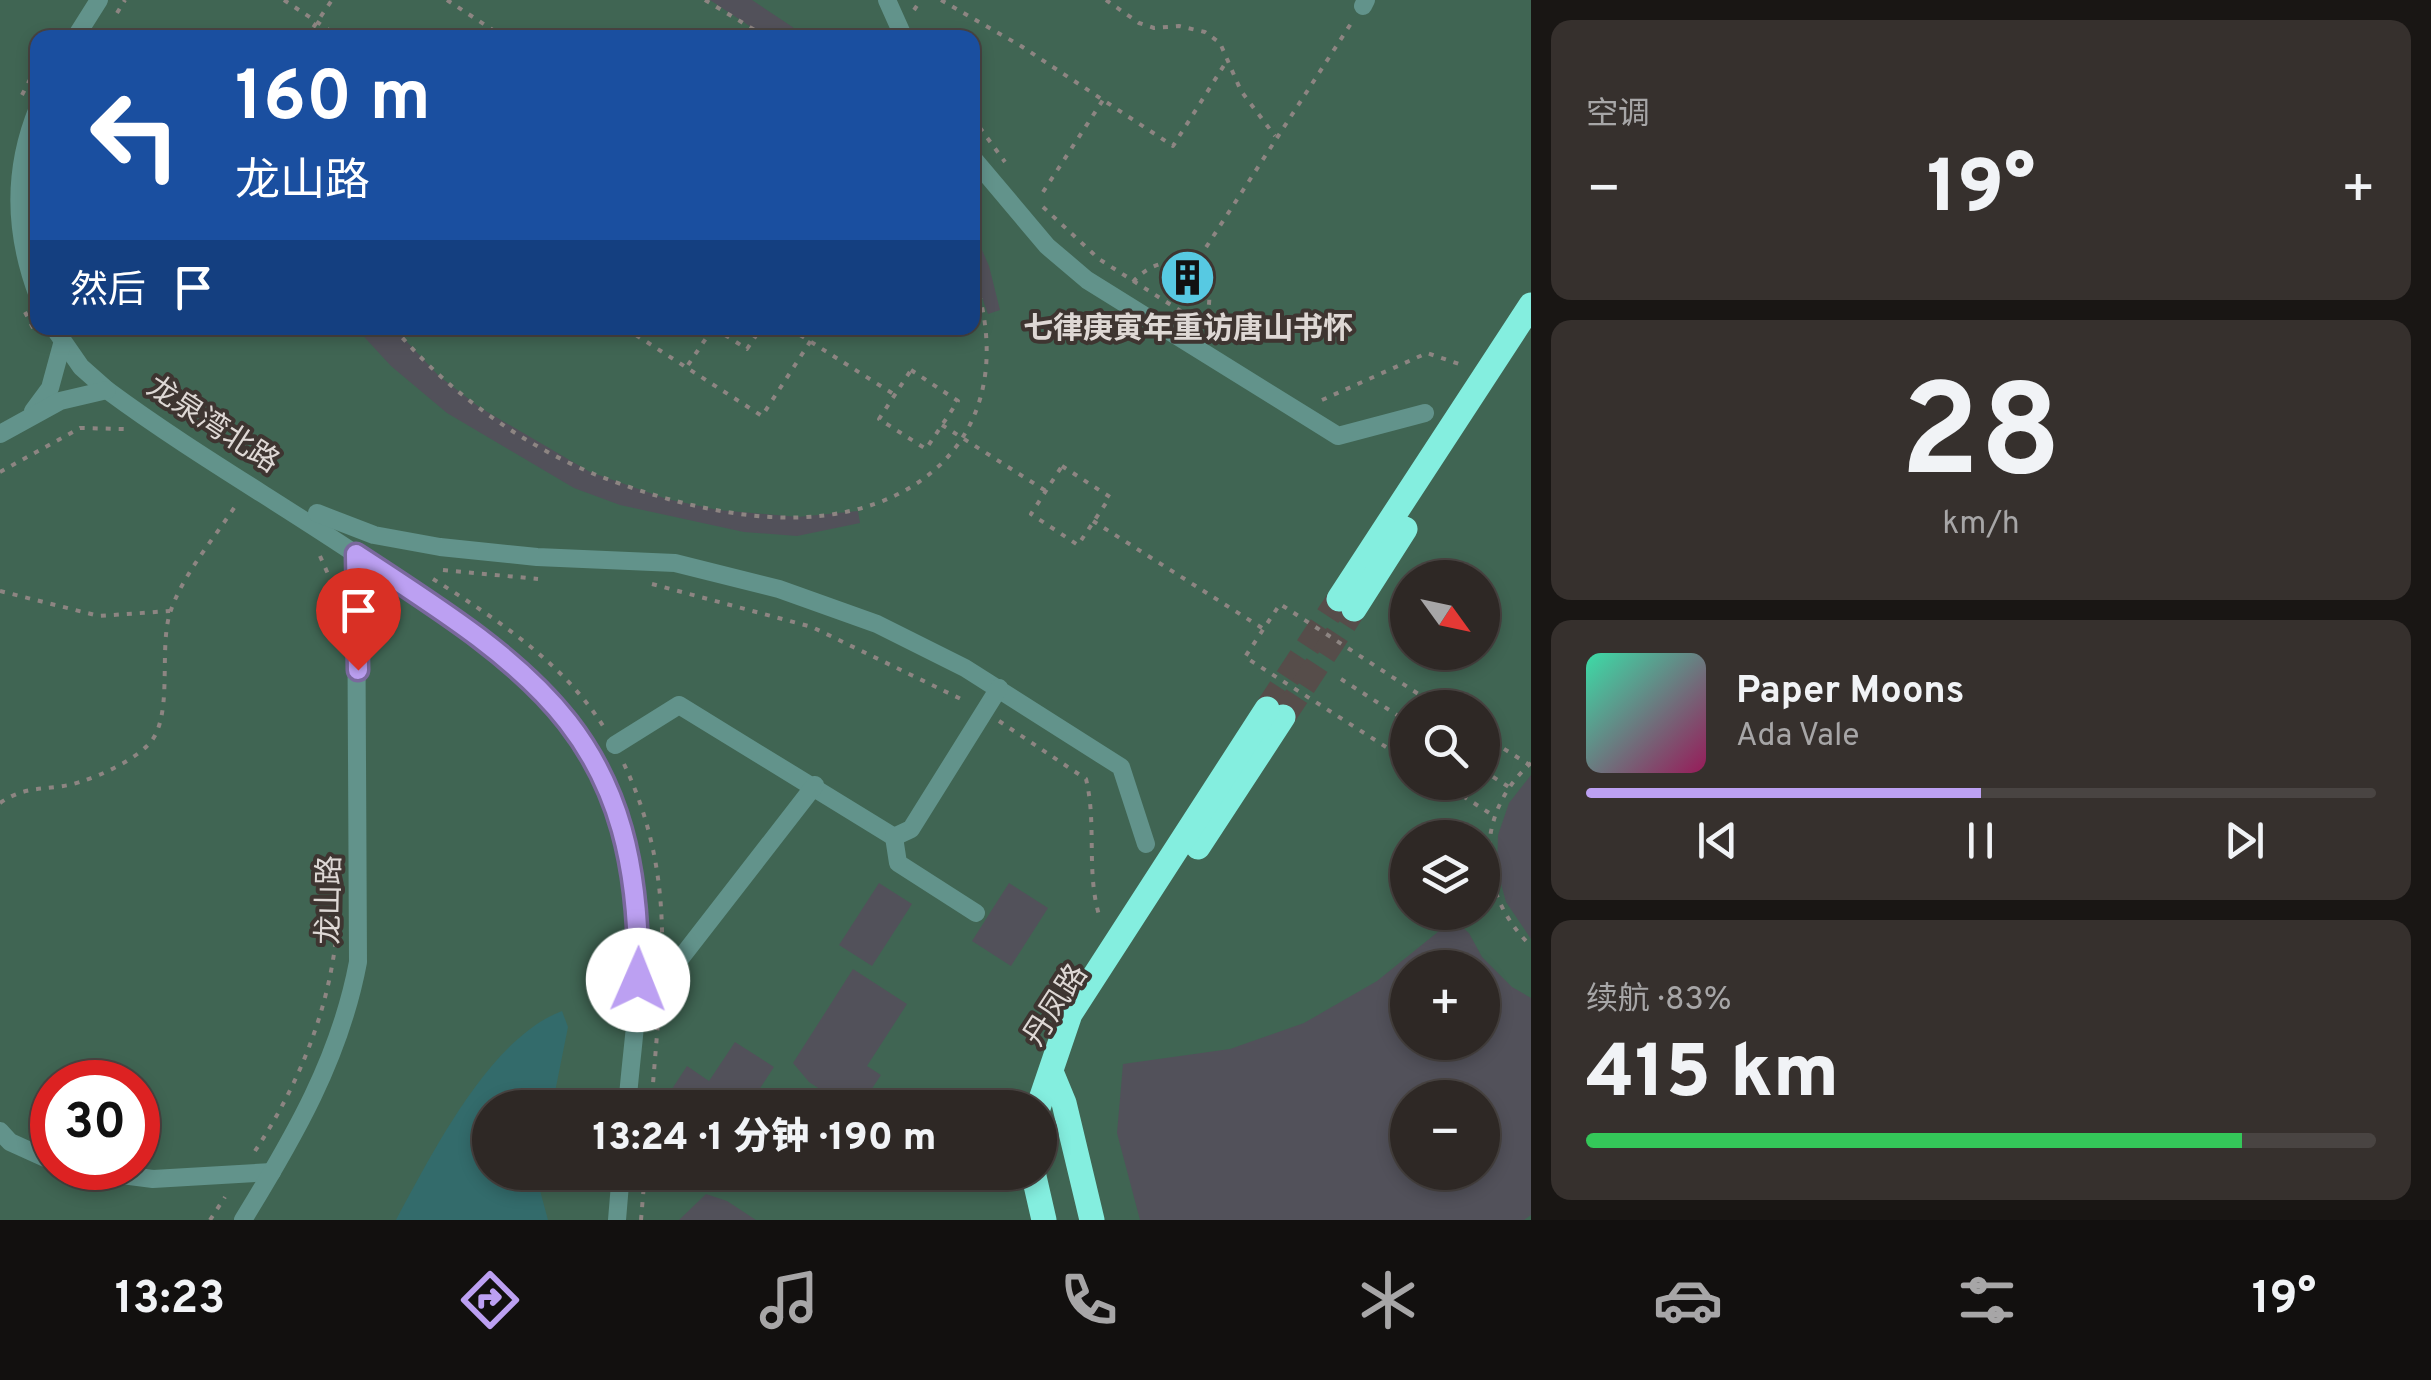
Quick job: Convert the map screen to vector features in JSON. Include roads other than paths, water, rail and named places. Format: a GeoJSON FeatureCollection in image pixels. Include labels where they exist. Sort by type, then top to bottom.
{"type":"FeatureCollection","features":[{"type":"Feature","properties":{"kind":"main road"},"geometry":{"type":"LineString","coordinates":[[1531,305],[1346,604],[1531,334]]}},
{"type":"Feature","properties":{"kind":"main road","name":"丹凤路"},"geometry":{"type":"LineString","coordinates":[[1045,1090],[1275,713]]}},
{"type":"Feature","properties":{"kind":"main road"},"geometry":{"type":"LineString","coordinates":[[1052,1074],[1064,1103],[1092,1220]]}},
{"type":"Feature","properties":{"kind":"main road"},"geometry":{"type":"LineString","coordinates":[[1037,1190],[1044,1220]]}},
{"type":"Feature","properties":{"kind":"street"},"geometry":{"type":"LineString","coordinates":[[80,30],[99,0]]}},
{"type":"Feature","properties":{"kind":"street"},"geometry":{"type":"LineString","coordinates":[[887,0],[900,30]]}},
{"type":"Feature","properties":{"kind":"street"},"geometry":{"type":"LineString","coordinates":[[30,126],[18,198],[30,276]]}},
{"type":"Feature","properties":{"kind":"street"},"geometry":{"type":"LineString","coordinates":[[980,167],[1046,246],[1087,280],[1338,436],[1425,413]]}},
{"type":"Feature","properties":{"kind":"street"},"geometry":{"type":"LineString","coordinates":[[27,419],[50,388],[51,336]]}},
{"type":"Feature","properties":{"kind":"street","name":"龙泉湾北路"},"geometry":{"type":"LineString","coordinates":[[51,336],[107,390],[511,660],[546,694],[590,753],[633,867],[638,980],[629,1090]]}},
{"type":"Feature","properties":{"kind":"street"},"geometry":{"type":"LineString","coordinates":[[0,434],[60,401],[107,390]]}},
{"type":"Feature","properties":{"kind":"street"},"geometry":{"type":"LineString","coordinates":[[317,512],[374,534],[440,547],[537,557],[676,563],[728,574],[877,624],[999,688],[1121,768],[1146,844]]}},
{"type":"Feature","properties":{"kind":"street","name":"龙山路"},"geometry":{"type":"LineString","coordinates":[[244,1220],[327,1072],[348,1015],[358,962],[356,554]]}},
{"type":"Feature","properties":{"kind":"street"},"geometry":{"type":"LineString","coordinates":[[894,837],[911,829],[999,688]]}},
{"type":"Feature","properties":{"kind":"street"},"geometry":{"type":"LineString","coordinates":[[615,745],[679,705],[894,837],[898,862],[976,913]]}},
{"type":"Feature","properties":{"kind":"street"},"geometry":{"type":"LineString","coordinates":[[638,980],[662,976],[680,959],[814,785]]}},
{"type":"Feature","properties":{"kind":"street"},"geometry":{"type":"LineString","coordinates":[[0,1131],[10,1142],[30,1151]]}},
{"type":"Feature","properties":{"kind":"street"},"geometry":{"type":"LineString","coordinates":[[160,1179],[272,1172]]}},
{"type":"Feature","properties":{"kind":"street"},"geometry":{"type":"LineString","coordinates":[[617,1220],[620,1190]]}},
{"type":"Feature","properties":{"kind":"water"},"geometry":{"type":"Polygon","coordinates":[[[562,1011],[568,1027],[555,1090],[474,1090],[511,1045],[562,1011]]]}},
{"type":"Feature","properties":{"kind":"water"},"geometry":{"type":"Polygon","coordinates":[[[472,1092],[472,1190],[540,1190],[548,1220],[396,1220],[472,1092]]]}},
{"type":"Feature","properties":{"kind":"tunnel"},"geometry":{"type":"LineString","coordinates":[[1267,709],[1339,599]]}},
{"type":"Feature","properties":{"kind":"tunnel"},"geometry":{"type":"LineString","coordinates":[[1283,717],[1354,609]]}},
{"type":"Feature","properties":{"kind":"place","name":"七律·庚寅年重访唐山书怀"},"geometry":{"type":"Point","coordinates":[1188,278]}}]}
